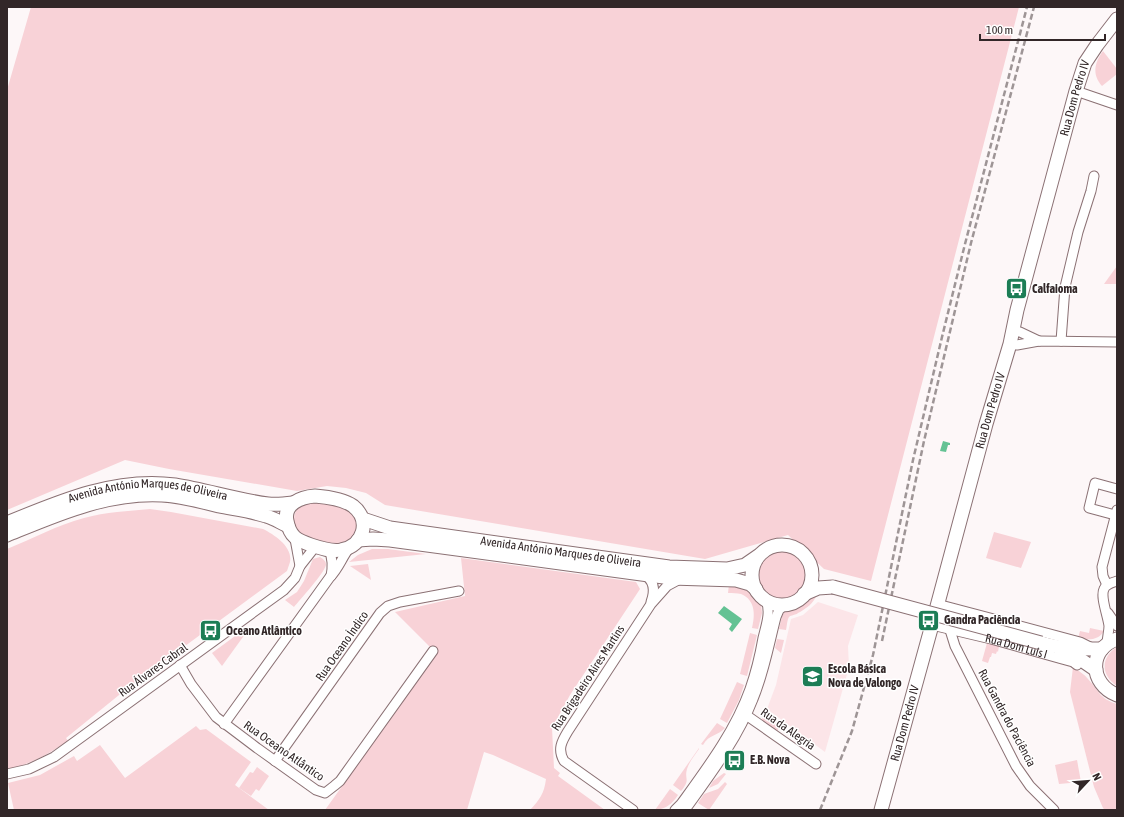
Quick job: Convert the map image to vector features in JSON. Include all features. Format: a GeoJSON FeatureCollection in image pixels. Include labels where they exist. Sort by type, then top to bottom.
{"type":"FeatureCollection","features":[{"type":"Feature","properties":{"kind":"main road","name":"Rua Dom Pedro IV"},"geometry":{"type":"LineString","coordinates":[[880,810],[1011,337],[1076,91],[1085,63],[1097,44],[1117,19]]}},
{"type":"Feature","properties":{"kind":"main road","name":"Avenida António Marques de Oliveira"},"geometry":{"type":"LineString","coordinates":[[7,523],[81,494],[106,488],[142,484],[174,485],[270,504],[292,503],[305,497],[315,496],[327,497],[352,505],[360,513],[363,519],[390,528],[653,575]]}},
{"type":"Feature","properties":{"kind":"main road","name":"Avenida António Marques de Oliveira"},"geometry":{"type":"LineString","coordinates":[[7,535],[83,506],[106,500],[143,495],[178,497],[267,516],[288,526]]}},
{"type":"Feature","properties":{"kind":"main road"},"geometry":{"type":"LineString","coordinates":[[292,503],[286,519],[295,539]]}},
{"type":"Feature","properties":{"kind":"main road"},"geometry":{"type":"LineString","coordinates":[[354,544],[362,534],[363,519]]}},
{"type":"Feature","properties":{"kind":"main road","name":"Avenida António Marques de Oliveira"},"geometry":{"type":"LineString","coordinates":[[295,539],[315,547],[329,550],[341,550],[354,544],[373,539],[390,540],[653,575],[736,568],[745,565],[758,556]]}},
{"type":"Feature","properties":{"kind":"main road"},"geometry":{"type":"LineString","coordinates":[[785,545],[802,553],[808,561],[810,568],[811,580],[808,589],[802,597],[793,602],[785,604],[774,603],[766,600],[758,593],[754,585],[752,575],[758,556],[766,549],[775,546],[785,545]]}},
{"type":"Feature","properties":{"kind":"main road"},"geometry":{"type":"LineString","coordinates":[[810,568],[833,587]]}},
{"type":"Feature","properties":{"kind":"main road"},"geometry":{"type":"LineString","coordinates":[[653,575],[681,579],[736,580],[750,584],[756,589]]}},
{"type":"Feature","properties":{"kind":"main road"},"geometry":{"type":"LineString","coordinates":[[804,594],[818,588],[833,587],[1047,644]]}},
{"type":"Feature","properties":{"kind":"main road","name":"Rua Dom Luís I"},"geometry":{"type":"LineString","coordinates":[[1047,644],[1080,649],[1105,645]]}},
{"type":"Feature","properties":{"kind":"main road","name":"Rua Dom Luís I"},"geometry":{"type":"LineString","coordinates":[[1047,644],[1080,659],[1096,673],[1102,686],[1106,690],[1117,695]]}},
{"type":"Feature","properties":{"kind":"main road"},"geometry":{"type":"LineString","coordinates":[[1096,673],[1097,659],[1105,645]]}},
{"type":"Feature","properties":{"kind":"street"},"geometry":{"type":"LineString","coordinates":[[1076,91],[1117,105]]}},
{"type":"Feature","properties":{"kind":"street"},"geometry":{"type":"LineString","coordinates":[[1061,341],[1064,287],[1094,176]]}},
{"type":"Feature","properties":{"kind":"street"},"geometry":{"type":"LineString","coordinates":[[1039,341],[1020,332],[1011,337],[1017,345],[1039,341],[1117,342]]}},
{"type":"Feature","properties":{"kind":"street"},"geometry":{"type":"LineString","coordinates":[[1107,585],[1103,576],[1102,567],[1116,513],[1089,508],[1095,483],[1117,489]]}},
{"type":"Feature","properties":{"kind":"street"},"geometry":{"type":"LineString","coordinates":[[295,539],[300,566]]}},
{"type":"Feature","properties":{"kind":"street"},"geometry":{"type":"LineString","coordinates":[[224,724],[335,572],[344,554],[354,544]]}},
{"type":"Feature","properties":{"kind":"street","name":"Rua Álvares Cabral"},"geometry":{"type":"LineString","coordinates":[[7,774],[29,769],[54,756],[284,590],[295,578],[300,566],[315,547]]}},
{"type":"Feature","properties":{"kind":"street"},"geometry":{"type":"LineString","coordinates":[[329,550],[333,560],[333,567],[330,577]]}},
{"type":"Feature","properties":{"kind":"street","name":"Rua Brigadeiro Aires Martins"},"geometry":{"type":"LineString","coordinates":[[651,604],[654,590],[653,575]]}},
{"type":"Feature","properties":{"kind":"street","name":"Rua Brigadeiro Aires Martins"},"geometry":{"type":"LineString","coordinates":[[633,810],[564,761],[560,753],[561,742],[651,604],[667,586],[681,579]]}},
{"type":"Feature","properties":{"kind":"street"},"geometry":{"type":"LineString","coordinates":[[1105,645],[1109,627],[1107,612],[1103,600],[1104,590],[1107,585],[1117,581]]}},
{"type":"Feature","properties":{"kind":"street","name":"Rua Oceano Índico"},"geometry":{"type":"LineString","coordinates":[[275,761],[380,613],[394,603],[459,591]]}},
{"type":"Feature","properties":{"kind":"street"},"geometry":{"type":"LineString","coordinates":[[676,810],[722,745],[744,705],[755,672],[763,638],[768,612],[766,600]]}},
{"type":"Feature","properties":{"kind":"street"},"geometry":{"type":"LineString","coordinates":[[685,810],[732,743],[746,715],[760,680],[776,617],[785,604]]}},
{"type":"Feature","properties":{"kind":"street","name":"Rua Dom Luís I"},"geometry":{"type":"LineString","coordinates":[[937,604],[1080,642],[1105,645]]}},
{"type":"Feature","properties":{"kind":"street"},"geometry":{"type":"LineString","coordinates":[[1107,612],[1117,626]]}},
{"type":"Feature","properties":{"kind":"street","name":"Rua Dom Luís I"},"geometry":{"type":"LineString","coordinates":[[932,625],[1062,658],[1096,673]]}},
{"type":"Feature","properties":{"kind":"street","name":"Rua Gandra do Paciência"},"geometry":{"type":"LineString","coordinates":[[950,630],[955,646],[1016,766],[1030,786],[1054,810]]}},
{"type":"Feature","properties":{"kind":"street","name":"Rua Oceano Atlântico"},"geometry":{"type":"LineString","coordinates":[[180,665],[191,684],[216,717],[316,790],[325,792],[340,781],[433,651]]}},
{"type":"Feature","properties":{"kind":"street","name":"Rua da Alegria"},"geometry":{"type":"LineString","coordinates":[[746,715],[816,764]]}},
{"type":"Feature","properties":{"kind":"shaded area"},"geometry":{"type":"Polygon","coordinates":[[[31,7],[1019,7],[871,581],[824,569],[788,535],[705,559],[385,505],[366,493],[346,488],[327,486],[297,491],[125,460],[7,510],[7,90],[31,7]]]}},
{"type":"Feature","properties":{"kind":"shaded area"},"geometry":{"type":"Polygon","coordinates":[[[1103,51],[1117,69],[1117,74],[1102,86],[1097,78],[1095,69],[1103,51]]]}},
{"type":"Feature","properties":{"kind":"shaded area"},"geometry":{"type":"Polygon","coordinates":[[[1117,266],[1117,284],[1104,284],[1117,266]]]}},
{"type":"Feature","properties":{"kind":"shaded area"},"geometry":{"type":"Polygon","coordinates":[[[943,441],[950,443],[946,452],[940,451],[943,441]]]}},
{"type":"Feature","properties":{"kind":"shaded area"},"geometry":{"type":"Polygon","coordinates":[[[312,502],[338,506],[351,512],[357,522],[356,532],[353,537],[343,542],[328,543],[302,535],[296,529],[294,516],[301,506],[312,502]]]}},
{"type":"Feature","properties":{"kind":"shaded area"},"geometry":{"type":"Polygon","coordinates":[[[150,509],[263,529],[278,538],[289,551],[290,562],[287,571],[124,691],[66,738],[68,741],[39,758],[7,770],[7,549],[54,528],[84,518],[109,513],[150,509]]]}},
{"type":"Feature","properties":{"kind":"shaded area"},"geometry":{"type":"Polygon","coordinates":[[[994,532],[1031,542],[1021,568],[986,558],[994,532]]]}},
{"type":"Feature","properties":{"kind":"shaded area"},"geometry":{"type":"Polygon","coordinates":[[[372,549],[388,549],[426,554],[349,562],[358,555],[372,549]]]}},
{"type":"Feature","properties":{"kind":"shaded area"},"geometry":{"type":"Polygon","coordinates":[[[781,549],[790,551],[799,556],[804,565],[806,574],[804,583],[799,592],[790,597],[781,599],[772,597],[763,592],[758,583],[756,574],[758,565],[763,556],[772,551],[781,549]]]}},
{"type":"Feature","properties":{"kind":"shaded area"},"geometry":{"type":"Polygon","coordinates":[[[320,557],[326,564],[325,567],[318,579],[294,607],[285,600],[297,592],[304,581],[313,559],[320,557]]]}},
{"type":"Feature","properties":{"kind":"shaded area"},"geometry":{"type":"Polygon","coordinates":[[[461,558],[636,582],[640,589],[570,695],[552,728],[554,768],[560,773],[558,776],[605,810],[530,810],[541,796],[546,779],[484,752],[467,810],[325,810],[437,654],[395,612],[465,596],[461,558]]]}},
{"type":"Feature","properties":{"kind":"shaded area"},"geometry":{"type":"Polygon","coordinates":[[[368,564],[371,580],[350,566],[368,564]]]}},
{"type":"Feature","properties":{"kind":"shaded area"},"geometry":{"type":"Polygon","coordinates":[[[729,584],[746,589],[761,604],[762,613],[758,629],[752,628],[754,614],[752,604],[741,594],[728,593],[729,584]]]}},
{"type":"Feature","properties":{"kind":"shaded area"},"geometry":{"type":"Polygon","coordinates":[[[817,594],[807,608],[789,617],[786,630],[779,629],[782,616],[785,611],[800,605],[811,596],[817,594]]]}},
{"type":"Feature","properties":{"kind":"shaded area","name":"Escola Básica Nova de Valongo"},"geometry":{"type":"Polygon","coordinates":[[[818,602],[858,615],[848,646],[849,667],[825,752],[767,709],[776,685],[791,619],[803,615],[818,602]]]}},
{"type":"Feature","properties":{"kind":"shaded area"},"geometry":{"type":"Polygon","coordinates":[[[724,606],[742,619],[732,632],[729,629],[732,624],[718,613],[724,606]]]}},
{"type":"Feature","properties":{"kind":"shaded area"},"geometry":{"type":"Polygon","coordinates":[[[246,628],[248,630],[222,666],[212,653],[246,628]]]}},
{"type":"Feature","properties":{"kind":"shaded area"},"geometry":{"type":"Polygon","coordinates":[[[1090,628],[1104,631],[1099,637],[1096,638],[1078,638],[1080,631],[1089,633],[1090,628]]]}},
{"type":"Feature","properties":{"kind":"shaded area"},"geometry":{"type":"Polygon","coordinates":[[[750,633],[757,635],[747,676],[740,674],[750,633]]]}},
{"type":"Feature","properties":{"kind":"shaded area"},"geometry":{"type":"Polygon","coordinates":[[[777,639],[784,640],[781,653],[775,648],[777,639]]]}},
{"type":"Feature","properties":{"kind":"shaded area"},"geometry":{"type":"Polygon","coordinates":[[[987,643],[999,646],[998,652],[997,651],[996,654],[992,653],[988,663],[982,661],[987,643]]]}},
{"type":"Feature","properties":{"kind":"shaded area"},"geometry":{"type":"Polygon","coordinates":[[[1117,647],[1117,686],[1105,672],[1105,661],[1111,651],[1117,647]]]}},
{"type":"Feature","properties":{"kind":"shaded area"},"geometry":{"type":"Polygon","coordinates":[[[1073,667],[1092,683],[1103,697],[1117,704],[1117,810],[1105,810],[1103,808],[1094,787],[1070,692],[1073,667]]]}},
{"type":"Feature","properties":{"kind":"shaded area"},"geometry":{"type":"Polygon","coordinates":[[[737,682],[744,685],[739,700],[727,723],[720,719],[737,682]]]}},
{"type":"Feature","properties":{"kind":"shaded area"},"geometry":{"type":"Polygon","coordinates":[[[764,713],[781,725],[777,731],[762,720],[764,713]]]}},
{"type":"Feature","properties":{"kind":"shaded area"},"geometry":{"type":"Polygon","coordinates":[[[717,723],[725,728],[705,741],[703,745],[701,744],[717,723]]]}},
{"type":"Feature","properties":{"kind":"shaded area"},"geometry":{"type":"Polygon","coordinates":[[[196,726],[200,730],[206,729],[251,762],[235,785],[269,810],[14,810],[8,783],[40,775],[74,756],[77,761],[100,745],[125,778],[196,726]]]}},
{"type":"Feature","properties":{"kind":"shaded area"},"geometry":{"type":"Polygon","coordinates":[[[699,748],[688,766],[686,773],[687,782],[681,791],[673,785],[699,748]]]}},
{"type":"Feature","properties":{"kind":"shaded area"},"geometry":{"type":"Polygon","coordinates":[[[1077,760],[1081,782],[1059,784],[1055,765],[1077,760]]]}},
{"type":"Feature","properties":{"kind":"shaded area"},"geometry":{"type":"Polygon","coordinates":[[[257,767],[269,776],[259,791],[256,789],[251,796],[239,788],[250,772],[253,773],[257,767]]]}},
{"type":"Feature","properties":{"kind":"shaded area"},"geometry":{"type":"Polygon","coordinates":[[[724,773],[726,774],[718,784],[709,788],[713,781],[724,773]]]}},
{"type":"Feature","properties":{"kind":"shaded area"},"geometry":{"type":"Polygon","coordinates":[[[725,782],[727,784],[709,810],[698,803],[704,794],[718,789],[725,782]]]}},
{"type":"Feature","properties":{"kind":"shaded area"},"geometry":{"type":"Polygon","coordinates":[[[670,789],[678,795],[676,798],[666,807],[655,810],[670,789]]]}},
{"type":"Feature","properties":{"kind":"railway"},"geometry":{"type":"LineString","coordinates":[[820,810],[852,731],[873,655],[913,460],[942,337],[1027,7]]}},
{"type":"Feature","properties":{"kind":"railway"},"geometry":{"type":"LineString","coordinates":[[882,641],[924,441],[971,243],[1034,7]]}},
{"type":"Feature","properties":{"kind":"place","name":"Calfaioma"},"geometry":{"type":"Point","coordinates":[1016,289]}},
{"type":"Feature","properties":{"kind":"place","name":"Gandra Paciência"},"geometry":{"type":"Point","coordinates":[928,620]}},
{"type":"Feature","properties":{"kind":"place","name":"Oceano Atlântico"},"geometry":{"type":"Point","coordinates":[210,631]}},
{"type":"Feature","properties":{"kind":"place","name":"Escola Básica Nova de Valongo"},"geometry":{"type":"Point","coordinates":[812,676]}},
{"type":"Feature","properties":{"kind":"place","name":"E.B. Nova"},"geometry":{"type":"Point","coordinates":[734,760]}}]}
